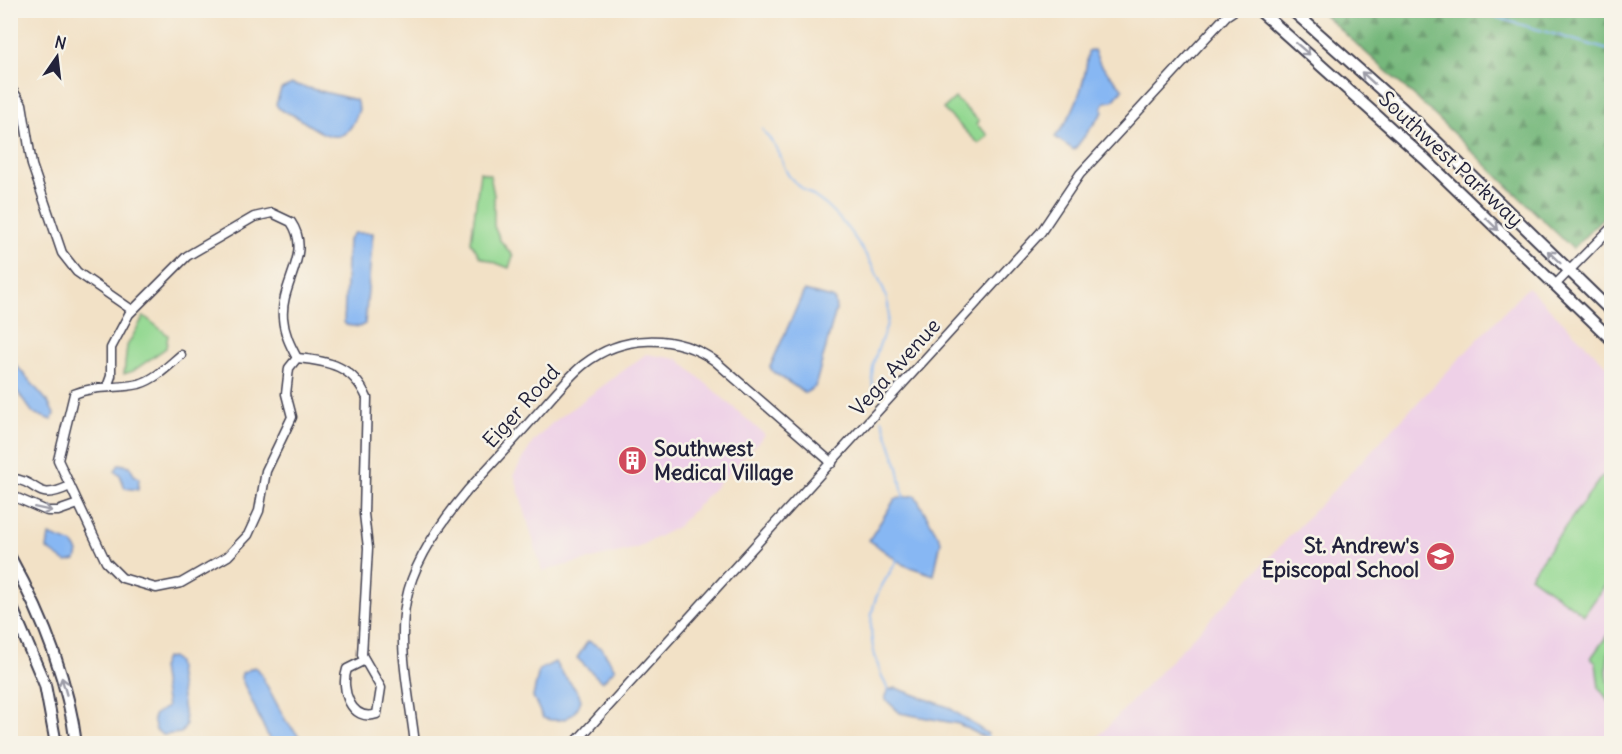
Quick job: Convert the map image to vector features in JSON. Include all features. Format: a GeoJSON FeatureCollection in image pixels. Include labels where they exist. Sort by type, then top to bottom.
{"type":"FeatureCollection","features":[{"type":"Feature","properties":{"kind":"main road","name":"Southwest Parkway"},"geometry":{"type":"LineString","coordinates":[[1259,10],[1425,159],[1611,340]]}},
{"type":"Feature","properties":{"kind":"main road","name":"Southwest Parkway"},"geometry":{"type":"LineString","coordinates":[[1292,10],[1403,109],[1611,312]]}},
{"type":"Feature","properties":{"kind":"main road"},"geometry":{"type":"LineString","coordinates":[[10,557],[38,608],[64,682],[76,744]]}},
{"type":"Feature","properties":{"kind":"main road"},"geometry":{"type":"LineString","coordinates":[[10,603],[45,685],[56,744]]}},
{"type":"Feature","properties":{"kind":"street","name":"Vega Avenue"},"geometry":{"type":"LineString","coordinates":[[574,744],[832,464],[1041,232],[1080,174],[1129,118],[1226,16],[1235,10]]}},
{"type":"Feature","properties":{"kind":"street"},"geometry":{"type":"LineString","coordinates":[[10,87],[22,104],[32,165],[62,253],[77,272],[132,310]]}},
{"type":"Feature","properties":{"kind":"street"},"geometry":{"type":"LineString","coordinates":[[107,387],[111,376],[111,348],[132,310],[188,256],[254,217],[272,213],[284,216],[291,222],[300,241],[299,255],[282,316],[288,342],[297,358]]}},
{"type":"Feature","properties":{"kind":"street"},"geometry":{"type":"LineString","coordinates":[[1555,285],[1611,227]]}},
{"type":"Feature","properties":{"kind":"street","name":"Eiger Road"},"geometry":{"type":"LineString","coordinates":[[415,744],[404,629],[406,602],[416,569],[449,514],[468,490],[570,379],[594,357],[623,344],[639,340],[672,343],[696,350],[715,361],[832,464]]}},
{"type":"Feature","properties":{"kind":"street"},"geometry":{"type":"LineString","coordinates":[[181,355],[148,380],[74,394],[58,460],[106,562],[122,578],[156,588],[181,583],[228,556],[248,535],[259,511],[266,471],[292,417],[286,394],[289,368],[297,358]]}},
{"type":"Feature","properties":{"kind":"street"},"geometry":{"type":"LineString","coordinates":[[297,358],[319,360],[342,368],[360,381],[367,398],[364,514],[368,548],[362,655],[381,688],[377,714],[370,716],[358,712],[346,698],[343,680],[348,669],[364,660]]}},
{"type":"Feature","properties":{"kind":"street"},"geometry":{"type":"LineString","coordinates":[[10,478],[23,480],[44,494],[51,494],[70,486]]}},
{"type":"Feature","properties":{"kind":"street"},"geometry":{"type":"LineString","coordinates":[[10,495],[47,511],[58,512],[78,504]]}},
{"type":"Feature","properties":{"kind":"shaded area","name":"St. Andrew's Episcopal School"},"geometry":{"type":"Polygon","coordinates":[[[1528,287],[1611,370],[1611,743],[1091,744],[1528,287]]]}},
{"type":"Feature","properties":{"kind":"shaded area"},"geometry":{"type":"Polygon","coordinates":[[[646,354],[678,359],[765,435],[677,527],[637,548],[542,571],[514,474],[533,442],[551,424],[646,354]]]}},
{"type":"Feature","properties":{"kind":"green space"},"geometry":{"type":"Polygon","coordinates":[[[1320,11],[1611,11],[1611,209],[1573,249],[1427,108],[1320,11]]]}},
{"type":"Feature","properties":{"kind":"green space"},"geometry":{"type":"Polygon","coordinates":[[[955,98],[979,121],[976,124],[988,135],[979,144],[943,109],[955,98]]]}},
{"type":"Feature","properties":{"kind":"green space"},"geometry":{"type":"Polygon","coordinates":[[[480,172],[490,175],[494,195],[494,226],[500,240],[513,256],[509,268],[480,257],[471,242],[480,172]]]}},
{"type":"Feature","properties":{"kind":"green space"},"geometry":{"type":"Polygon","coordinates":[[[144,316],[168,335],[166,348],[133,371],[124,374],[127,346],[144,316]]]}},
{"type":"Feature","properties":{"kind":"green space"},"geometry":{"type":"Polygon","coordinates":[[[1602,476],[1611,482],[1611,577],[1584,615],[1530,576],[1602,476]]]}},
{"type":"Feature","properties":{"kind":"green space"},"geometry":{"type":"Polygon","coordinates":[[[1611,630],[1607,674],[1611,704],[1599,688],[1596,663],[1591,658],[1611,630]]]}},
{"type":"Feature","properties":{"kind":"water"},"geometry":{"type":"Polygon","coordinates":[[[1094,50],[1100,64],[1123,89],[1113,101],[1105,102],[1102,107],[1103,112],[1074,150],[1055,137],[1068,118],[1082,86],[1088,52],[1094,50]]]}},
{"type":"Feature","properties":{"kind":"water"},"geometry":{"type":"Polygon","coordinates":[[[292,84],[356,100],[359,109],[347,132],[340,136],[324,134],[279,109],[276,104],[281,89],[292,84]]]}},
{"type":"Feature","properties":{"kind":"water"},"geometry":{"type":"Polygon","coordinates":[[[354,233],[373,233],[365,324],[359,327],[346,325],[344,322],[348,240],[354,233]]]}},
{"type":"Feature","properties":{"kind":"water"},"geometry":{"type":"Polygon","coordinates":[[[804,291],[832,298],[835,301],[836,310],[815,387],[805,393],[773,372],[770,367],[804,291]]]}},
{"type":"Feature","properties":{"kind":"water"},"geometry":{"type":"Polygon","coordinates":[[[10,358],[48,402],[54,414],[51,420],[33,413],[11,383],[10,358]]]}},
{"type":"Feature","properties":{"kind":"water"},"geometry":{"type":"Polygon","coordinates":[[[119,464],[130,466],[134,475],[139,478],[138,490],[125,488],[120,475],[115,471],[119,464]]]}},
{"type":"Feature","properties":{"kind":"water"},"geometry":{"type":"Polygon","coordinates":[[[915,495],[941,541],[934,575],[904,565],[869,540],[895,499],[915,495]]]}},
{"type":"Feature","properties":{"kind":"water"},"geometry":{"type":"Polygon","coordinates":[[[49,535],[73,544],[78,552],[76,560],[66,562],[47,549],[49,535]]]}},
{"type":"Feature","properties":{"kind":"water"},"geometry":{"type":"Polygon","coordinates":[[[588,641],[602,648],[615,669],[602,682],[577,658],[588,641]]]}},
{"type":"Feature","properties":{"kind":"water"},"geometry":{"type":"Polygon","coordinates":[[[172,657],[177,662],[186,726],[181,733],[163,735],[156,730],[153,719],[155,714],[167,707],[161,668],[165,658],[172,657]]]}},
{"type":"Feature","properties":{"kind":"water"},"geometry":{"type":"Polygon","coordinates":[[[555,662],[581,700],[571,715],[561,720],[543,718],[533,697],[539,670],[555,662]]]}},
{"type":"Feature","properties":{"kind":"water"},"geometry":{"type":"Polygon","coordinates":[[[254,667],[258,669],[286,721],[305,743],[271,743],[241,678],[242,673],[254,667]]]}},
{"type":"Feature","properties":{"kind":"water"},"geometry":{"type":"Polygon","coordinates":[[[896,688],[948,707],[988,734],[984,737],[959,724],[900,713],[885,699],[888,690],[896,688]]]}},
{"type":"Feature","properties":{"kind":"waterway"},"geometry":{"type":"LineString","coordinates":[[1471,10],[1612,51]]}},
{"type":"Feature","properties":{"kind":"waterway"},"geometry":{"type":"LineString","coordinates":[[762,129],[776,148],[789,176],[838,217],[856,240],[885,293],[888,316],[873,369],[872,383],[875,398]]}},
{"type":"Feature","properties":{"kind":"waterway"},"geometry":{"type":"LineString","coordinates":[[882,419],[898,467],[904,500]]}},
{"type":"Feature","properties":{"kind":"waterway"},"geometry":{"type":"LineString","coordinates":[[888,690],[873,648],[871,626],[878,592],[898,558]]}},
{"type":"Feature","properties":{"kind":"waterway"},"geometry":{"type":"LineString","coordinates":[[985,735],[994,744]]}},
{"type":"Feature","properties":{"kind":"place","name":"Southwest Medical Village"},"geometry":{"type":"Point","coordinates":[633,460]}},
{"type":"Feature","properties":{"kind":"place","name":"St. Andrew's Episcopal School"},"geometry":{"type":"Point","coordinates":[1440,557]}}]}
